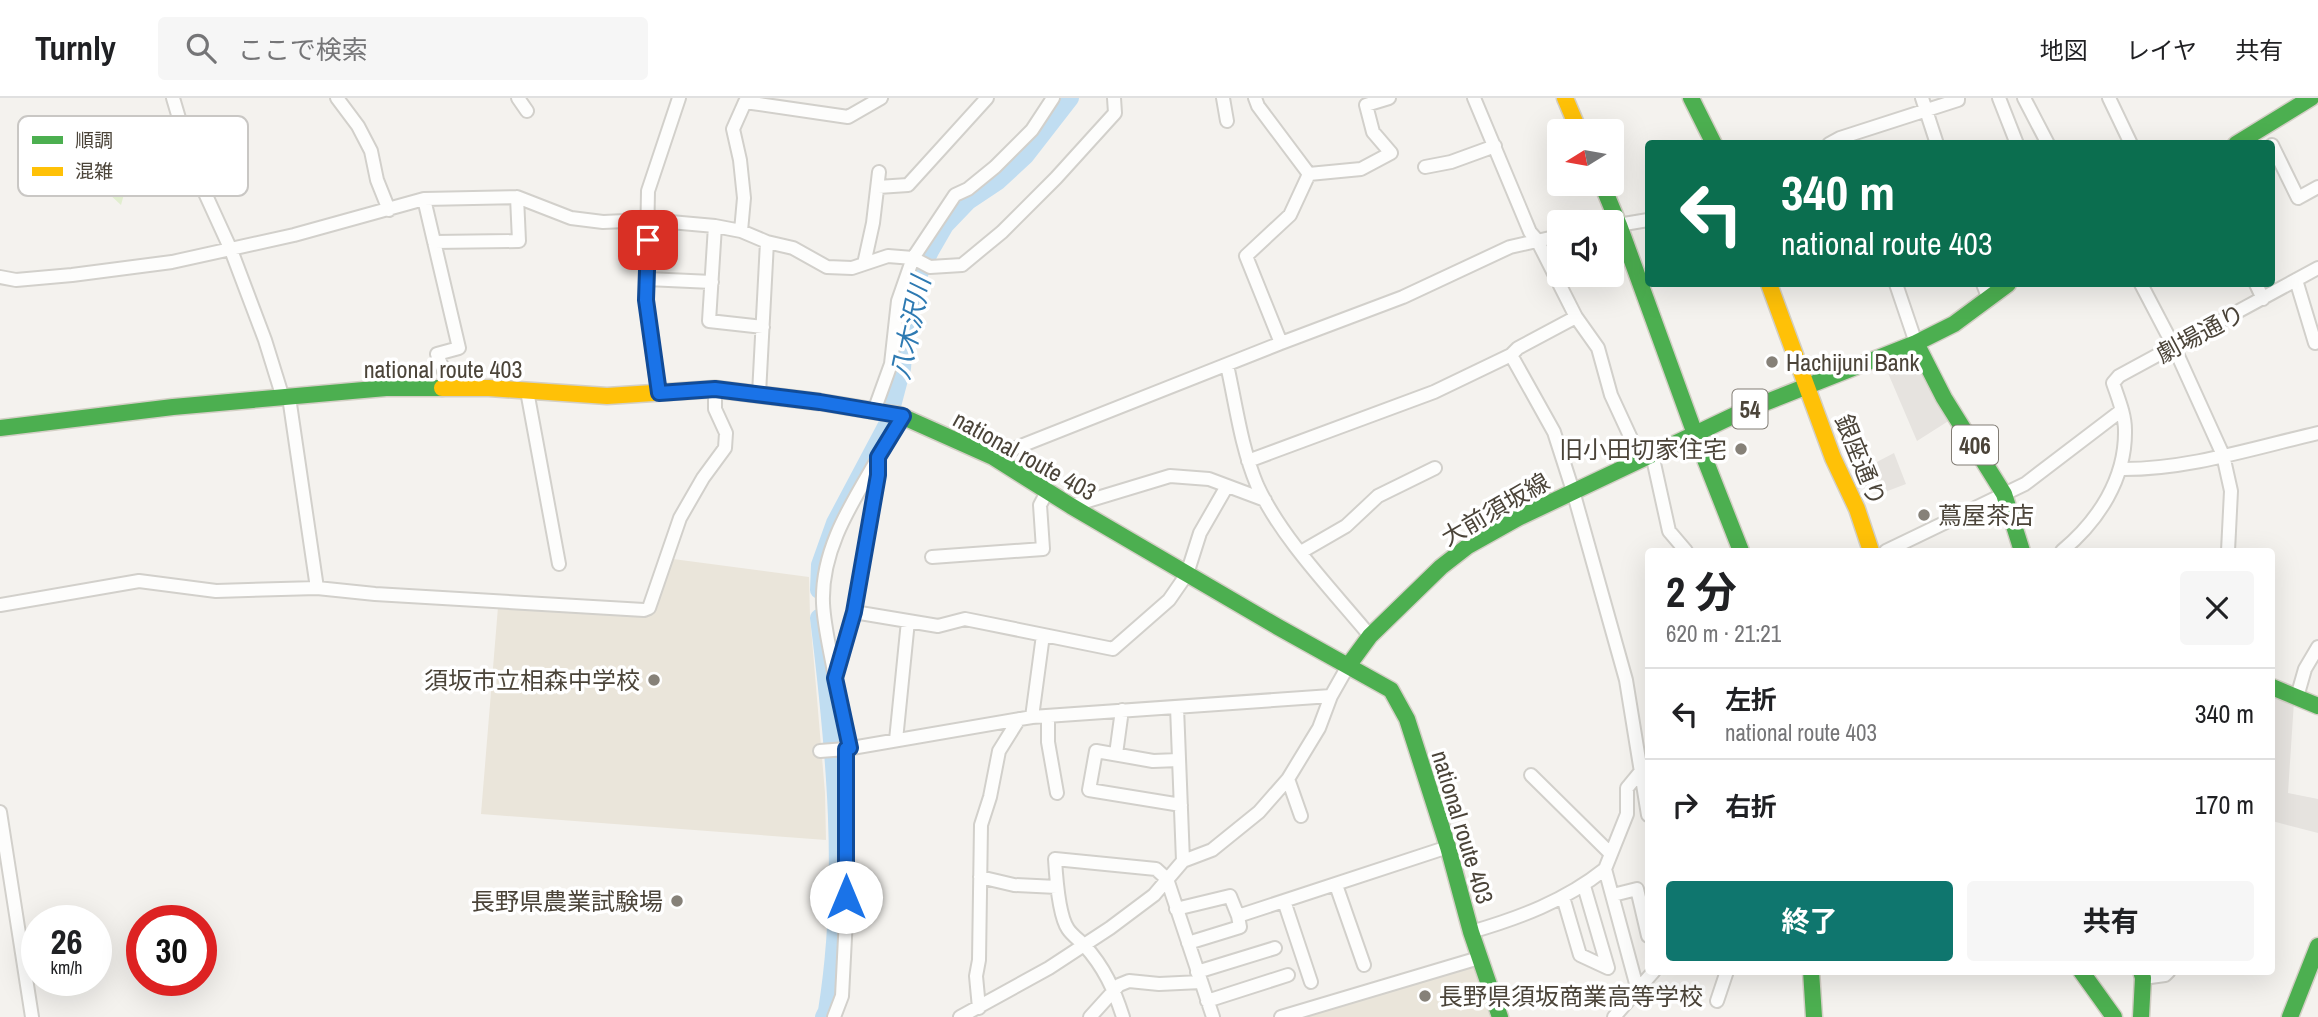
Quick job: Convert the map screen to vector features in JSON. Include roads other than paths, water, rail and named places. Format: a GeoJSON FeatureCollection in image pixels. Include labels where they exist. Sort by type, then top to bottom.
{"type":"FeatureCollection","features":[{"type":"Feature","properties":{"kind":"main road"},"geometry":{"type":"LineString","coordinates":[[1565,98],[1575,119]]}},
{"type":"Feature","properties":{"kind":"main road"},"geometry":{"type":"LineString","coordinates":[[1691,98],[1712,140]]}},
{"type":"Feature","properties":{"kind":"main road"},"geometry":{"type":"LineString","coordinates":[[2242,140],[2311,98]]}},
{"type":"Feature","properties":{"kind":"main road"},"geometry":{"type":"LineString","coordinates":[[1624,249],[1740,548]]}},
{"type":"Feature","properties":{"kind":"main road","name":"銀座通り"},"geometry":{"type":"LineString","coordinates":[[1770,287],[1833,458],[1857,509],[1870,548]]}},
{"type":"Feature","properties":{"kind":"main road"},"geometry":{"type":"LineString","coordinates":[[1916,343],[1954,324],[1986,290]]}},
{"type":"Feature","properties":{"kind":"main road","name":"54"},"geometry":{"type":"LineString","coordinates":[[1695,434],[1739,413],[1916,343]]}},
{"type":"Feature","properties":{"kind":"main road","name":"406"},"geometry":{"type":"LineString","coordinates":[[1916,343],[1944,398],[2004,494],[2021,548]]}},
{"type":"Feature","properties":{"kind":"main road","name":"national route 403"},"geometry":{"type":"LineString","coordinates":[[0,428],[173,407],[386,388],[450,387],[607,396],[715,389],[903,416],[993,457],[1187,574],[1391,690],[1407,719],[1448,847],[1479,958],[1500,1017]]}},
{"type":"Feature","properties":{"kind":"main road","name":"大前須坂線"},"geometry":{"type":"LineString","coordinates":[[1348,666],[1370,636],[1441,567],[1468,546],[1518,518],[1695,434]]}},
{"type":"Feature","properties":{"kind":"main road"},"geometry":{"type":"LineString","coordinates":[[2275,688],[2318,706]]}},
{"type":"Feature","properties":{"kind":"main road"},"geometry":{"type":"LineString","coordinates":[[2290,1017],[2318,946]]}},
{"type":"Feature","properties":{"kind":"main road"},"geometry":{"type":"LineString","coordinates":[[1811,975],[1814,1017]]}},
{"type":"Feature","properties":{"kind":"main road"},"geometry":{"type":"LineString","coordinates":[[2084,975],[2114,1017]]}},
{"type":"Feature","properties":{"kind":"main road"},"geometry":{"type":"LineString","coordinates":[[2141,1017],[2142,975]]}},
{"type":"Feature","properties":{"kind":"street"},"geometry":{"type":"LineString","coordinates":[[173,98],[178,116]]}},
{"type":"Feature","properties":{"kind":"street"},"geometry":{"type":"LineString","coordinates":[[337,98],[358,126],[371,150],[376,180],[389,210]]}},
{"type":"Feature","properties":{"kind":"street"},"geometry":{"type":"LineString","coordinates":[[517,98],[527,111]]}},
{"type":"Feature","properties":{"kind":"street"},"geometry":{"type":"LineString","coordinates":[[659,393],[646,300],[648,191],[679,98]]}},
{"type":"Feature","properties":{"kind":"street"},"geometry":{"type":"LineString","coordinates":[[741,231],[744,198],[733,129],[745,102],[848,117],[866,102],[881,98]]}},
{"type":"Feature","properties":{"kind":"street"},"geometry":{"type":"LineString","coordinates":[[878,187],[908,185],[987,98]]}},
{"type":"Feature","properties":{"kind":"street"},"geometry":{"type":"LineString","coordinates":[[874,411],[891,364],[898,301],[913,258],[956,195],[996,167],[1032,130],[1053,98]]}},
{"type":"Feature","properties":{"kind":"street"},"geometry":{"type":"LineString","coordinates":[[0,277],[16,279],[72,275],[172,262],[295,235],[424,198],[517,197],[571,218],[603,222],[648,220],[715,226],[741,231],[767,242],[793,248],[827,267],[852,268],[888,256],[913,258],[930,267],[962,265],[1002,232],[1056,178],[1115,113],[1114,98]]}},
{"type":"Feature","properties":{"kind":"street"},"geometry":{"type":"LineString","coordinates":[[1223,98],[1227,121]]}},
{"type":"Feature","properties":{"kind":"street"},"geometry":{"type":"LineString","coordinates":[[1255,98],[1258,106],[1309,174]]}},
{"type":"Feature","properties":{"kind":"street"},"geometry":{"type":"LineString","coordinates":[[1309,174],[1361,169],[1391,152],[1373,132],[1366,105],[1389,98]]}},
{"type":"Feature","properties":{"kind":"street"},"geometry":{"type":"LineString","coordinates":[[1474,98],[1530,232],[1537,240],[1576,317],[1598,348],[1611,395],[1647,457],[1669,531],[1683,548]]}},
{"type":"Feature","properties":{"kind":"street"},"geometry":{"type":"LineString","coordinates":[[1922,98],[1936,140]]}},
{"type":"Feature","properties":{"kind":"street"},"geometry":{"type":"LineString","coordinates":[[1855,139],[1958,98]]}},
{"type":"Feature","properties":{"kind":"street"},"geometry":{"type":"LineString","coordinates":[[1999,98],[2015,140]]}},
{"type":"Feature","properties":{"kind":"street"},"geometry":{"type":"LineString","coordinates":[[2025,98],[2046,140]]}},
{"type":"Feature","properties":{"kind":"street"},"geometry":{"type":"LineString","coordinates":[[2109,98],[2129,140]]}},
{"type":"Feature","properties":{"kind":"street"},"geometry":{"type":"LineString","coordinates":[[2262,127],[2269,140]]}},
{"type":"Feature","properties":{"kind":"street"},"geometry":{"type":"LineString","coordinates":[[1425,167],[1451,162],[1495,146]]}},
{"type":"Feature","properties":{"kind":"street"},"geometry":{"type":"LineString","coordinates":[[2275,152],[2298,198],[2318,187]]}},
{"type":"Feature","properties":{"kind":"street"},"geometry":{"type":"LineString","coordinates":[[864,264],[873,223],[879,172]]}},
{"type":"Feature","properties":{"kind":"street"},"geometry":{"type":"LineString","coordinates":[[1281,343],[1246,256],[1290,215],[1309,174]]}},
{"type":"Feature","properties":{"kind":"street"},"geometry":{"type":"LineString","coordinates":[[206,196],[231,250],[286,398],[317,588]]}},
{"type":"Feature","properties":{"kind":"street"},"geometry":{"type":"LineString","coordinates":[[434,242],[519,242],[517,197]]}},
{"type":"Feature","properties":{"kind":"street"},"geometry":{"type":"LineString","coordinates":[[424,198],[459,348],[437,354],[450,387]]}},
{"type":"Feature","properties":{"kind":"street"},"geometry":{"type":"LineString","coordinates":[[1624,224],[1645,220]]}},
{"type":"Feature","properties":{"kind":"street"},"geometry":{"type":"LineString","coordinates":[[715,226],[709,321],[762,327]]}},
{"type":"Feature","properties":{"kind":"street"},"geometry":{"type":"LineString","coordinates":[[993,457],[1281,343],[1403,298],[1510,247],[1547,238]]}},
{"type":"Feature","properties":{"kind":"street"},"geometry":{"type":"LineString","coordinates":[[759,394],[767,242]]}},
{"type":"Feature","properties":{"kind":"street","name":"劇場通り"},"geometry":{"type":"LineString","coordinates":[[2122,410],[2113,383],[2119,376],[2318,268]]}},
{"type":"Feature","properties":{"kind":"street"},"geometry":{"type":"LineString","coordinates":[[647,279],[712,282]]}},
{"type":"Feature","properties":{"kind":"street"},"geometry":{"type":"LineString","coordinates":[[2296,280],[2315,343]]}},
{"type":"Feature","properties":{"kind":"street"},"geometry":{"type":"LineString","coordinates":[[1897,287],[1916,343]]}},
{"type":"Feature","properties":{"kind":"street"},"geometry":{"type":"LineString","coordinates":[[2143,287],[2174,347],[2224,456],[2231,491],[2228,548]]}},
{"type":"Feature","properties":{"kind":"street"},"geometry":{"type":"LineString","coordinates":[[2257,287],[2263,299]]}},
{"type":"Feature","properties":{"kind":"street"},"geometry":{"type":"LineString","coordinates":[[1248,461],[1434,392],[1511,355],[1518,348],[1576,317]]}},
{"type":"Feature","properties":{"kind":"street"},"geometry":{"type":"LineString","coordinates":[[1511,355],[1553,432],[1573,491],[1626,680],[1645,793]]}},
{"type":"Feature","properties":{"kind":"street"},"geometry":{"type":"LineString","coordinates":[[1227,365],[1248,461],[1265,500],[1301,552],[1370,636]]}},
{"type":"Feature","properties":{"kind":"street"},"geometry":{"type":"LineString","coordinates":[[0,605],[139,581],[216,591],[317,588],[622,610],[649,608],[680,518],[703,478],[726,449],[726,433],[715,409],[715,389]]}},
{"type":"Feature","properties":{"kind":"street"},"geometry":{"type":"LineString","coordinates":[[527,391],[559,564]]}},
{"type":"Feature","properties":{"kind":"street"},"geometry":{"type":"LineString","coordinates":[[1892,548],[2034,478],[2122,410],[2126,431],[2120,469],[2096,517],[2065,548]]}},
{"type":"Feature","properties":{"kind":"street"},"geometry":{"type":"LineString","coordinates":[[834,1017],[842,996],[846,919],[848,748],[823,603],[825,569],[840,525],[903,416]]}},
{"type":"Feature","properties":{"kind":"street"},"geometry":{"type":"LineString","coordinates":[[2120,469],[2145,469],[2224,456],[2318,433]]}},
{"type":"Feature","properties":{"kind":"street"},"geometry":{"type":"LineString","coordinates":[[835,678],[854,612],[878,475],[878,457]]}},
{"type":"Feature","properties":{"kind":"street"},"geometry":{"type":"LineString","coordinates":[[1301,552],[1346,526],[1378,496],[1434,468]]}},
{"type":"Feature","properties":{"kind":"street"},"geometry":{"type":"LineString","coordinates":[[1071,506],[1170,476],[1209,479],[1265,500]]}},
{"type":"Feature","properties":{"kind":"street"},"geometry":{"type":"LineString","coordinates":[[854,612],[938,626],[965,619],[1113,649],[1169,600],[1187,574],[1200,533],[1227,486]]}},
{"type":"Feature","properties":{"kind":"street"},"geometry":{"type":"LineString","coordinates":[[932,556],[1043,550],[1040,505],[1048,490]]}},
{"type":"Feature","properties":{"kind":"street"},"geometry":{"type":"LineString","coordinates":[[897,740],[908,621]]}},
{"type":"Feature","properties":{"kind":"street"},"geometry":{"type":"LineString","coordinates":[[978,1012],[976,976],[979,960],[981,825],[990,797],[999,751],[1026,718],[1043,635]]}},
{"type":"Feature","properties":{"kind":"street"},"geometry":{"type":"LineString","coordinates":[[2297,698],[2305,669],[2318,648]]}},
{"type":"Feature","properties":{"kind":"street"},"geometry":{"type":"LineString","coordinates":[[960,1017],[978,1012],[1110,928],[1154,895],[1183,861],[1212,850],[1259,812],[1288,779],[1319,728],[1331,696],[1348,666]]}},
{"type":"Feature","properties":{"kind":"street"},"geometry":{"type":"LineString","coordinates":[[820,751],[1026,718],[1331,696]]}},
{"type":"Feature","properties":{"kind":"street"},"geometry":{"type":"LineString","coordinates":[[1177,706],[1183,861]]}},
{"type":"Feature","properties":{"kind":"street"},"geometry":{"type":"LineString","coordinates":[[1116,754],[1122,710]]}},
{"type":"Feature","properties":{"kind":"street"},"geometry":{"type":"LineString","coordinates":[[1048,717],[1048,742],[1057,793]]}},
{"type":"Feature","properties":{"kind":"street"},"geometry":{"type":"LineString","coordinates":[[1179,760],[1153,761],[1096,751],[1089,790],[1181,805]]}},
{"type":"Feature","properties":{"kind":"street"},"geometry":{"type":"LineString","coordinates":[[1471,932],[1511,921],[1563,897],[1584,886],[1605,869],[1627,814],[1627,788],[1642,771]]}},
{"type":"Feature","properties":{"kind":"street"},"geometry":{"type":"LineString","coordinates":[[1531,775],[1611,854]]}},
{"type":"Feature","properties":{"kind":"street"},"geometry":{"type":"LineString","coordinates":[[1288,779],[1301,816]]}},
{"type":"Feature","properties":{"kind":"street"},"geometry":{"type":"LineString","coordinates":[[0,812],[32,1017]]}},
{"type":"Feature","properties":{"kind":"street"},"geometry":{"type":"LineString","coordinates":[[1238,916],[1448,847]]}},
{"type":"Feature","properties":{"kind":"street"},"geometry":{"type":"LineString","coordinates":[[1124,1017],[1104,971],[1067,928],[1057,887],[1055,859],[1156,869],[1167,880],[1213,1017]]}},
{"type":"Feature","properties":{"kind":"street"},"geometry":{"type":"LineString","coordinates":[[1605,869],[1638,991]]}},
{"type":"Feature","properties":{"kind":"street"},"geometry":{"type":"LineString","coordinates":[[980,877],[1014,885],[1057,887]]}},
{"type":"Feature","properties":{"kind":"street"},"geometry":{"type":"LineString","coordinates":[[1336,885],[1364,965]]}},
{"type":"Feature","properties":{"kind":"street"},"geometry":{"type":"LineString","coordinates":[[1563,897],[1580,955],[1608,968],[1584,886]]}},
{"type":"Feature","properties":{"kind":"street"},"geometry":{"type":"LineString","coordinates":[[1613,895],[1637,889],[1645,923]]}},
{"type":"Feature","properties":{"kind":"street"},"geometry":{"type":"LineString","coordinates":[[1176,909],[1230,896],[1238,916],[1240,927],[1188,943]]}},
{"type":"Feature","properties":{"kind":"street"},"geometry":{"type":"LineString","coordinates":[[1284,901],[1311,982]]}},
{"type":"Feature","properties":{"kind":"street"},"geometry":{"type":"LineString","coordinates":[[1090,1017],[1114,989],[1129,981],[1159,984],[1199,977],[1275,948]]}},
{"type":"Feature","properties":{"kind":"street"},"geometry":{"type":"LineString","coordinates":[[1281,1017],[1479,958]]}},
{"type":"Feature","properties":{"kind":"street"},"geometry":{"type":"LineString","coordinates":[[1207,1001],[1288,975]]}},
{"type":"Feature","properties":{"kind":"street"},"geometry":{"type":"LineString","coordinates":[[1614,1017],[1651,975]]}},
{"type":"Feature","properties":{"kind":"street"},"geometry":{"type":"LineString","coordinates":[[1717,1001],[1726,975]]}},
{"type":"Feature","properties":{"kind":"waterway","name":"八木沢川"},"geometry":{"type":"LineString","coordinates":[[819,590],[820,565],[835,523],[887,425],[902,368],[906,320],[915,282],[930,251],[945,225],[968,201],[998,181],[1025,156],[1070,98]]}},
{"type":"Feature","properties":{"kind":"waterway","name":"八木沢川"},"geometry":{"type":"LineString","coordinates":[[819,618],[834,765],[838,864],[833,962],[824,1017]]}},
{"type":"Feature","properties":{"kind":"place","name":"Hachijuni Bank"},"geometry":{"type":"Point","coordinates":[1772,362]}},
{"type":"Feature","properties":{"kind":"place","name":"旧小田切家住宅"},"geometry":{"type":"Point","coordinates":[1741,449]}},
{"type":"Feature","properties":{"kind":"place","name":"蔦屋茶店"},"geometry":{"type":"Point","coordinates":[1924,515]}},
{"type":"Feature","properties":{"kind":"place","name":"須坂市立相森中学校"},"geometry":{"type":"Point","coordinates":[654,680]}},
{"type":"Feature","properties":{"kind":"place","name":"長野県農業試験場"},"geometry":{"type":"Point","coordinates":[677,901]}},
{"type":"Feature","properties":{"kind":"place","name":"長野県須坂商業高等学校"},"geometry":{"type":"Point","coordinates":[1425,996]}}]}
